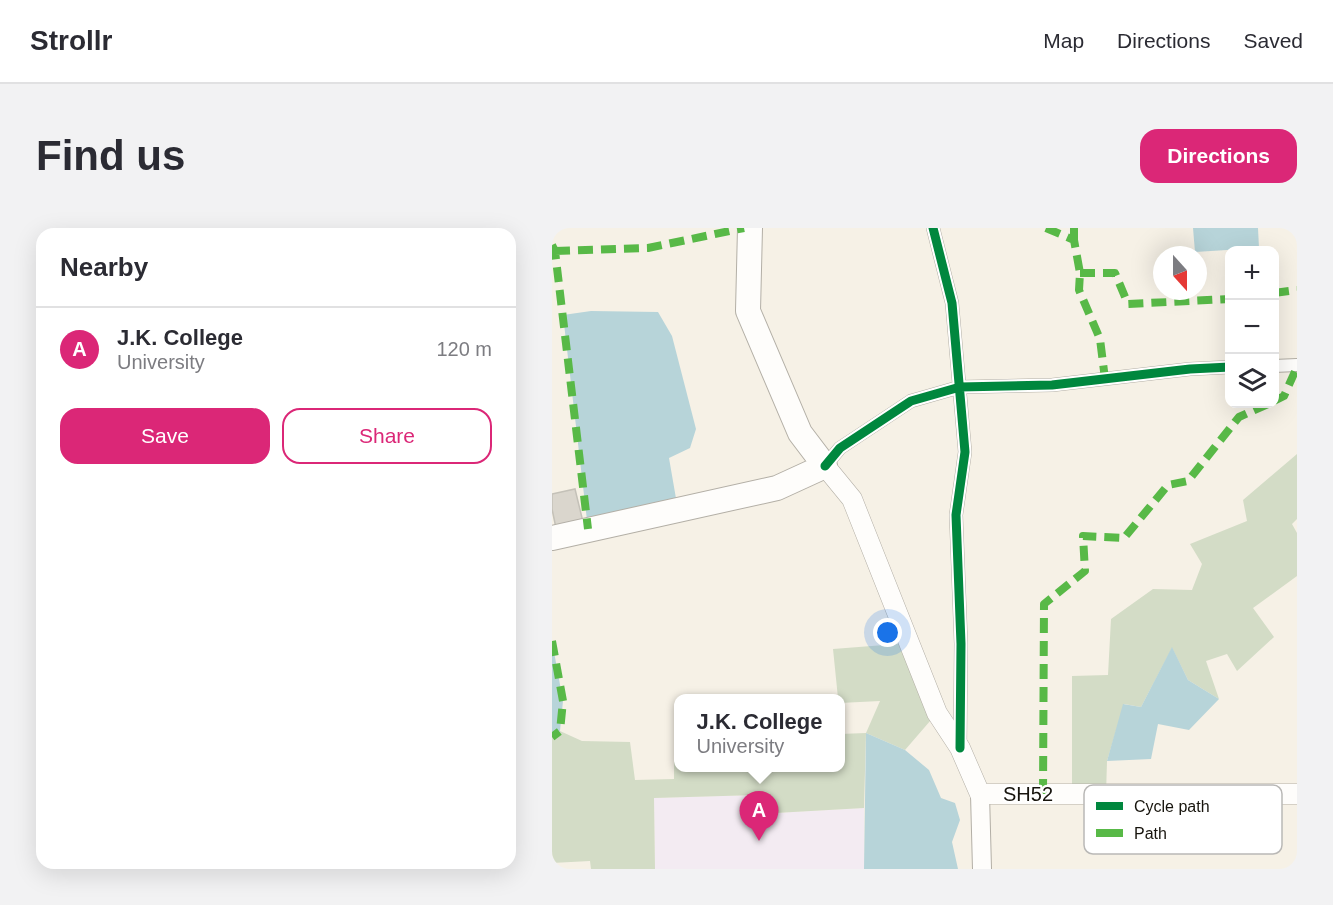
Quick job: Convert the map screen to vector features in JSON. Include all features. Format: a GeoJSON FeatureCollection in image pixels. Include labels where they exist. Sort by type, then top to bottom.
{"type":"FeatureCollection","features":[{"type":"Feature","properties":{"kind":"highway"},"geometry":{"type":"LineString","coordinates":[[552,538],[777,488],[825,466],[800,433],[748,311],[750,228]]}},
{"type":"Feature","properties":{"kind":"main road","name":"SH52"},"geometry":{"type":"LineString","coordinates":[[825,466],[852,499],[937,713],[960,748],[980,795],[1084,795]]}},
{"type":"Feature","properties":{"kind":"main road","name":"SH52"},"geometry":{"type":"LineString","coordinates":[[1282,794],[1297,794]]}},
{"type":"Feature","properties":{"kind":"main road"},"geometry":{"type":"LineString","coordinates":[[980,795],[982,869]]}},
{"type":"Feature","properties":{"kind":"street"},"geometry":{"type":"LineString","coordinates":[[933,228],[952,303],[965,452],[956,515],[961,644],[960,748]]}},
{"type":"Feature","properties":{"kind":"street"},"geometry":{"type":"LineString","coordinates":[[1279,366],[1297,365]]}},
{"type":"Feature","properties":{"kind":"street"},"geometry":{"type":"LineString","coordinates":[[825,466],[840,448],[911,401],[960,387],[1052,385],[1190,369],[1225,368]]}},
{"type":"Feature","properties":{"kind":"shaded area"},"geometry":{"type":"Polygon","coordinates":[[[757,795],[759,814],[864,808],[864,869],[655,869],[654,798],[757,795]]]}},
{"type":"Feature","properties":{"kind":"green space"},"geometry":{"type":"Polygon","coordinates":[[[1297,454],[1297,519],[1292,524],[1297,533],[1297,576],[1253,608],[1274,637],[1237,671],[1227,654],[1206,661],[1219,699],[1188,680],[1172,648],[1141,707],[1124,704],[1107,761],[1106,785],[1084,785],[1084,794],[1072,794],[1072,676],[1108,675],[1111,619],[1153,589],[1192,590],[1202,564],[1190,544],[1247,521],[1243,500],[1297,454]]]}},
{"type":"Feature","properties":{"kind":"green space"},"geometry":{"type":"Polygon","coordinates":[[[910,643],[937,713],[905,750],[866,733],[880,701],[845,703],[845,694],[838,694],[833,649],[910,643]]]}},
{"type":"Feature","properties":{"kind":"green space"},"geometry":{"type":"Polygon","coordinates":[[[560,731],[582,741],[630,742],[635,780],[674,779],[674,772],[845,772],[845,734],[866,733],[864,808],[758,814],[757,795],[654,798],[655,869],[591,869],[590,861],[552,863],[552,737],[560,731]]]}},
{"type":"Feature","properties":{"kind":"water"},"geometry":{"type":"Polygon","coordinates":[[[1193,228],[1258,228],[1259,246],[1225,246],[1225,250],[1207,251],[1207,246],[1194,246],[1193,228]]]}},
{"type":"Feature","properties":{"kind":"water"},"geometry":{"type":"Polygon","coordinates":[[[591,311],[658,312],[672,336],[696,429],[690,448],[669,458],[678,510],[588,529],[563,315],[591,311]]]}},
{"type":"Feature","properties":{"kind":"water"},"geometry":{"type":"Polygon","coordinates":[[[552,641],[563,701],[560,731],[552,737],[552,641]]]}},
{"type":"Feature","properties":{"kind":"water"},"geometry":{"type":"Polygon","coordinates":[[[1172,647],[1188,680],[1219,699],[1189,730],[1158,724],[1151,759],[1107,761],[1123,704],[1141,707],[1172,647]]]}},
{"type":"Feature","properties":{"kind":"water"},"geometry":{"type":"Polygon","coordinates":[[[866,733],[905,750],[929,770],[941,798],[955,803],[960,820],[952,842],[958,869],[864,869],[866,733]]]}},
{"type":"Feature","properties":{"kind":"building"},"geometry":{"type":"Polygon","coordinates":[[[575,489],[583,522],[556,528],[552,494],[575,489]]]}},
{"type":"Feature","properties":{"kind":"marked path"},"geometry":{"type":"LineString","coordinates":[[555,251],[648,248],[744,228]]}},
{"type":"Feature","properties":{"kind":"marked path"},"geometry":{"type":"LineString","coordinates":[[1046,228],[1074,240],[1080,273],[1079,290],[1100,339],[1105,379]]}},
{"type":"Feature","properties":{"kind":"marked path"},"geometry":{"type":"LineString","coordinates":[[1074,228],[1074,240]]}},
{"type":"Feature","properties":{"kind":"marked path"},"geometry":{"type":"LineString","coordinates":[[552,245],[555,251],[588,529]]}},
{"type":"Feature","properties":{"kind":"marked path"},"geometry":{"type":"LineString","coordinates":[[1080,273],[1115,273],[1128,304],[1225,299]]}},
{"type":"Feature","properties":{"kind":"marked path"},"geometry":{"type":"LineString","coordinates":[[1279,292],[1297,290]]}},
{"type":"Feature","properties":{"kind":"marked path"},"geometry":{"type":"LineString","coordinates":[[1279,398],[1284,396],[1297,367]]}},
{"type":"Feature","properties":{"kind":"marked path"},"geometry":{"type":"LineString","coordinates":[[1043,794],[1044,604],[1085,571],[1083,536],[1124,538],[1168,485],[1188,481],[1239,417],[1259,408]]}},
{"type":"Feature","properties":{"kind":"marked path"},"geometry":{"type":"LineString","coordinates":[[552,641],[563,701],[560,731],[552,737]]}},
{"type":"Feature","properties":{"kind":"cycle path"},"geometry":{"type":"LineString","coordinates":[[933,228],[952,303],[965,452],[956,515],[961,644],[960,748]]}},
{"type":"Feature","properties":{"kind":"cycle path"},"geometry":{"type":"LineString","coordinates":[[825,466],[840,448],[911,401],[960,387],[1052,385],[1190,369],[1225,367]]}},
{"type":"Feature","properties":{"kind":"place","name":"J.K. College"},"geometry":{"type":"Point","coordinates":[759,841]}}]}
